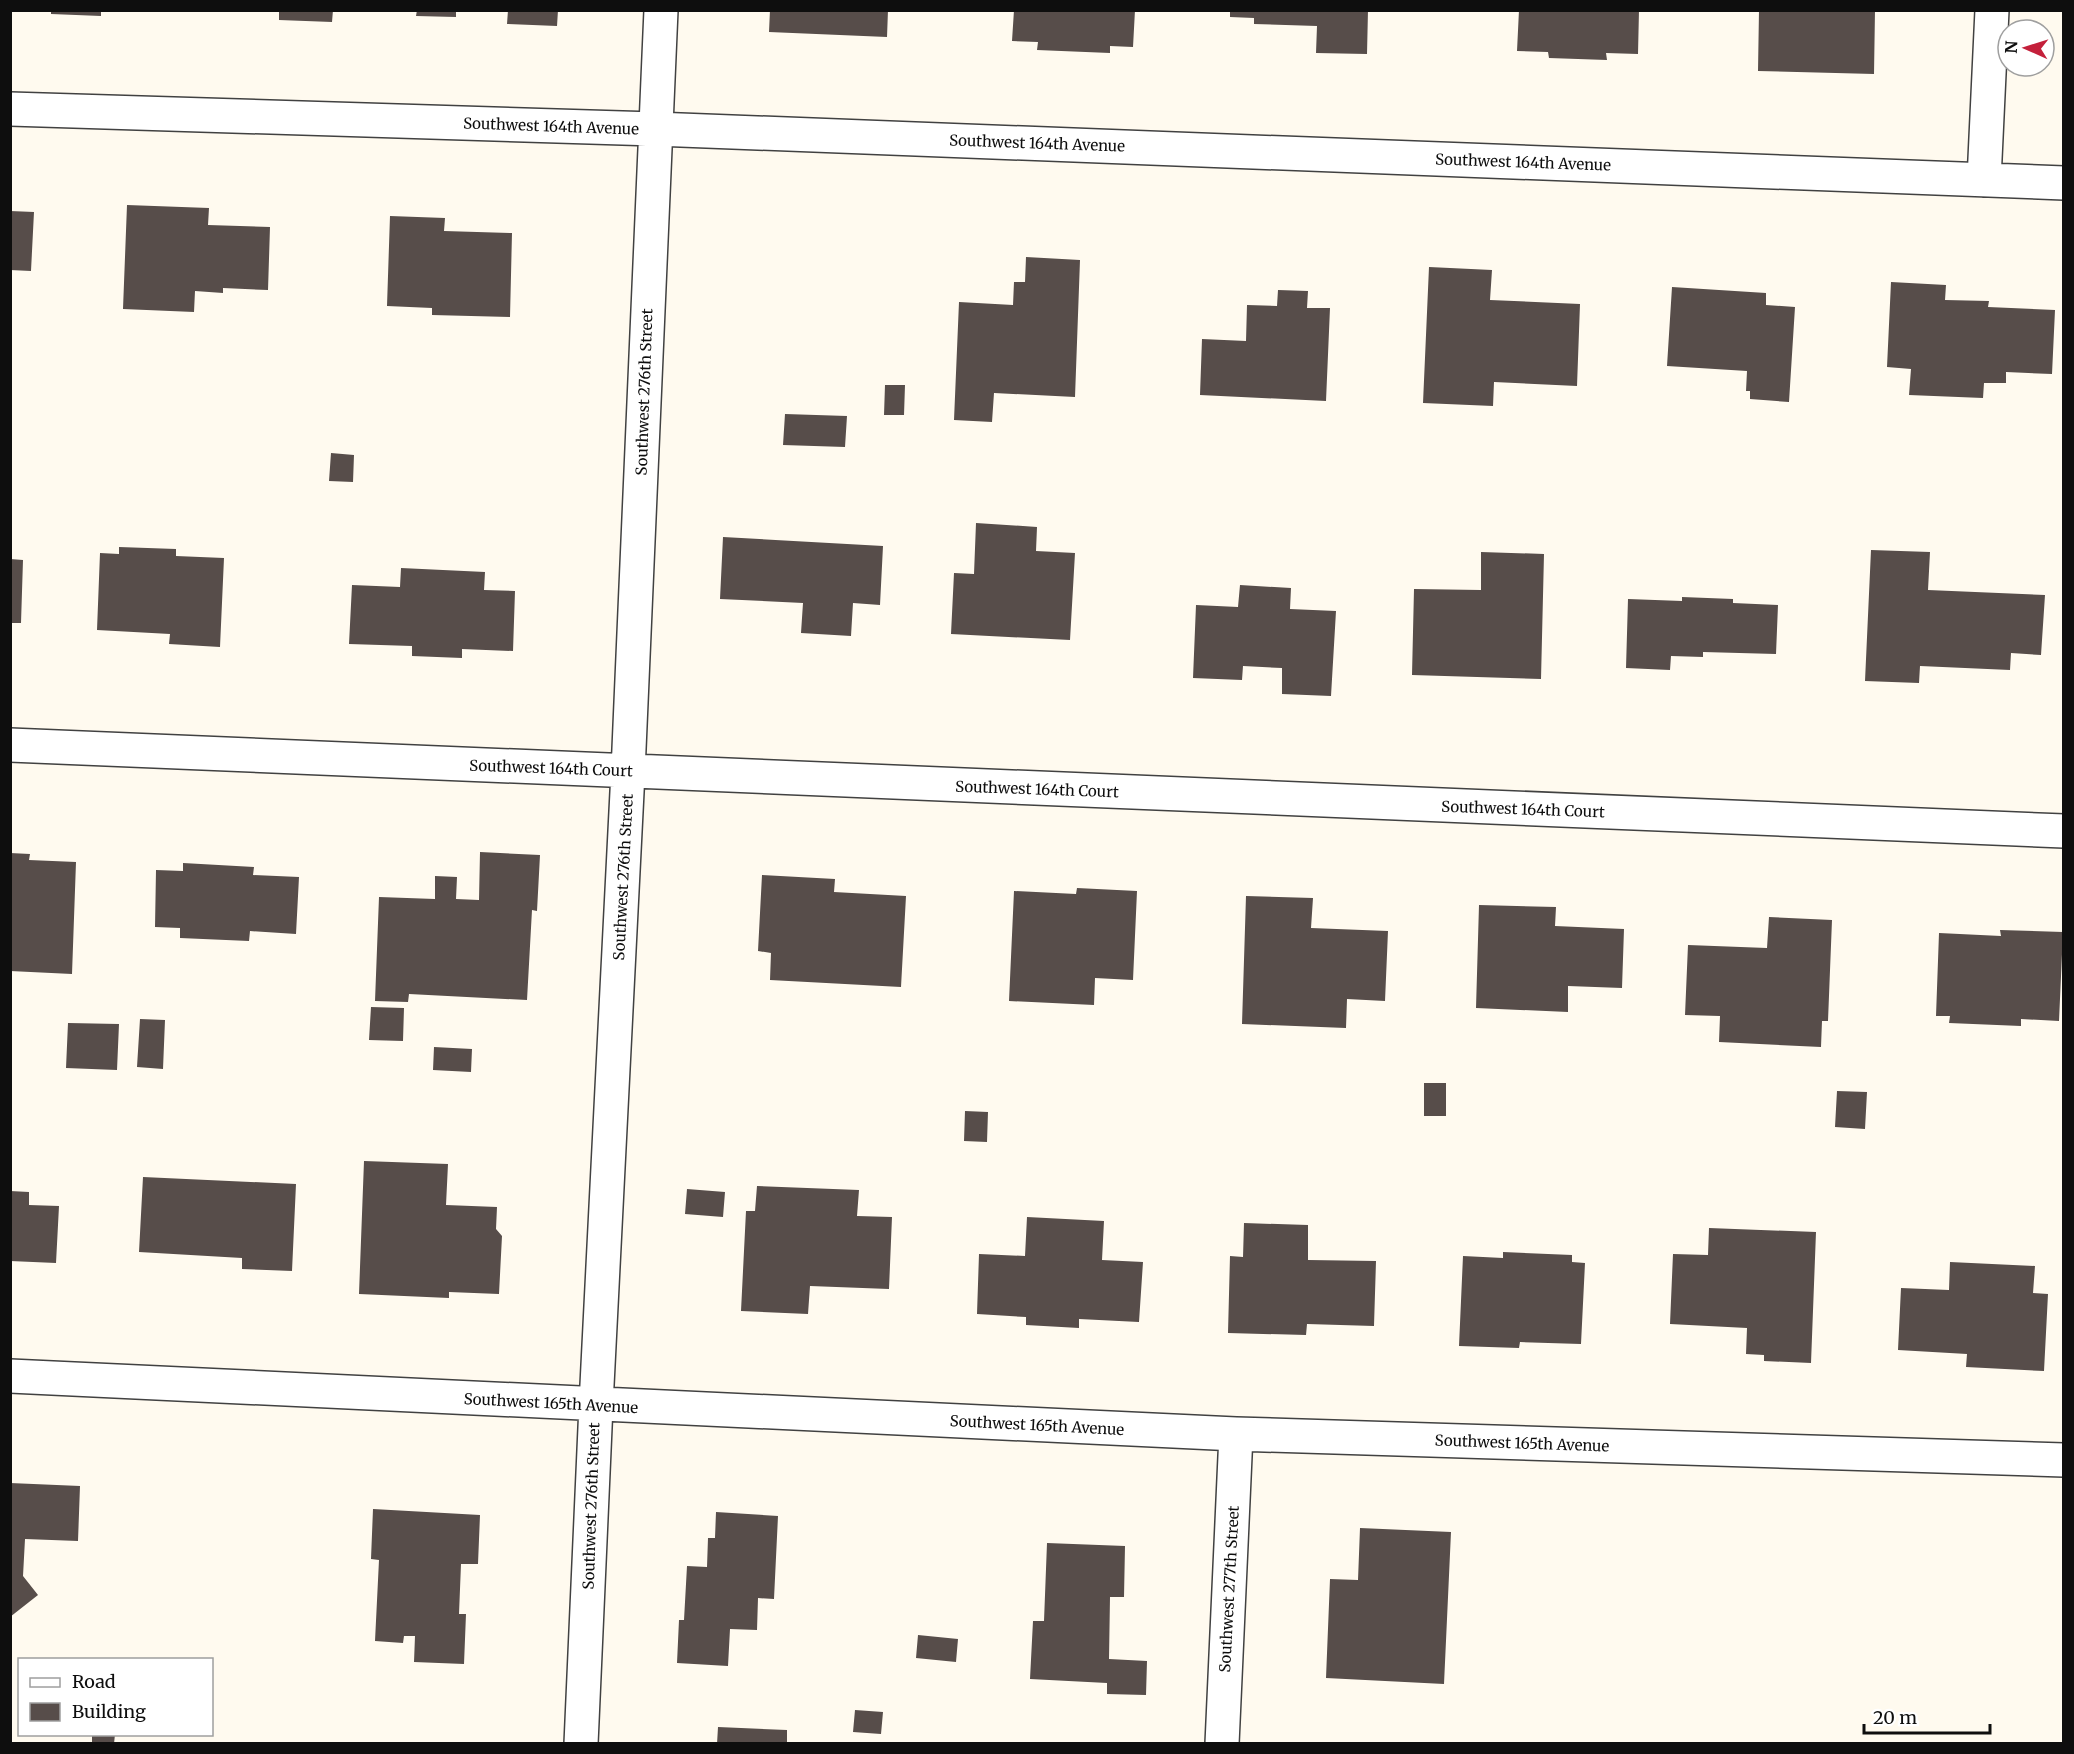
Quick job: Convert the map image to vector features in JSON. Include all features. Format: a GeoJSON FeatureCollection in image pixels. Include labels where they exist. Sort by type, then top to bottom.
{"type":"FeatureCollection","features":[{"type":"Feature","properties":{"kind":"street","name":"Southwest 276th Street"},"geometry":{"type":"LineString","coordinates":[[581,1743],[662,10]]}},
{"type":"Feature","properties":{"kind":"street"},"geometry":{"type":"LineString","coordinates":[[1984,180],[1992,10]]}},
{"type":"Feature","properties":{"kind":"street","name":"Southwest 164th Avenue"},"geometry":{"type":"LineString","coordinates":[[10,109],[656,129],[2064,183]]}},
{"type":"Feature","properties":{"kind":"street","name":"Southwest 164th Court"},"geometry":{"type":"LineString","coordinates":[[10,745],[2064,831]]}},
{"type":"Feature","properties":{"kind":"street","name":"Southwest 165th Avenue"},"geometry":{"type":"LineString","coordinates":[[10,1376],[1236,1434],[2064,1460]]}},
{"type":"Feature","properties":{"kind":"street","name":"Southwest 277th Street"},"geometry":{"type":"LineString","coordinates":[[1222,1743],[1236,1434]]}},
{"type":"Feature","properties":{"kind":"building"},"geometry":{"type":"Polygon","coordinates":[[[51,10],[101,10],[101,16],[51,14],[51,10]]]}},
{"type":"Feature","properties":{"kind":"building"},"geometry":{"type":"Polygon","coordinates":[[[279,10],[333,10],[332,22],[279,20],[279,10]]]}},
{"type":"Feature","properties":{"kind":"building"},"geometry":{"type":"Polygon","coordinates":[[[417,10],[456,10],[456,17],[416,16],[417,10]]]}},
{"type":"Feature","properties":{"kind":"building"},"geometry":{"type":"Polygon","coordinates":[[[508,10],[558,10],[557,26],[507,24],[508,10]]]}},
{"type":"Feature","properties":{"kind":"building"},"geometry":{"type":"Polygon","coordinates":[[[770,10],[888,10],[887,37],[769,32],[770,10]]]}},
{"type":"Feature","properties":{"kind":"building"},"geometry":{"type":"Polygon","coordinates":[[[1014,10],[1135,10],[1133,47],[1110,46],[1110,53],[1037,50],[1038,42],[1012,41],[1014,10]]]}},
{"type":"Feature","properties":{"kind":"building"},"geometry":{"type":"Polygon","coordinates":[[[1230,10],[1368,10],[1367,54],[1316,53],[1317,26],[1254,24],[1254,18],[1230,17],[1230,10]]]}},
{"type":"Feature","properties":{"kind":"building"},"geometry":{"type":"Polygon","coordinates":[[[1519,10],[1639,10],[1638,54],[1606,53],[1607,60],[1549,58],[1548,52],[1517,51],[1519,10]]]}},
{"type":"Feature","properties":{"kind":"building"},"geometry":{"type":"Polygon","coordinates":[[[1759,10],[1875,10],[1874,74],[1758,71],[1759,10]]]}},
{"type":"Feature","properties":{"kind":"building"},"geometry":{"type":"Polygon","coordinates":[[[127,205],[209,208],[208,225],[270,227],[268,290],[223,288],[223,293],[195,291],[194,312],[123,309],[127,205]]]}},
{"type":"Feature","properties":{"kind":"building"},"geometry":{"type":"Polygon","coordinates":[[[10,211],[34,212],[31,271],[10,270],[10,211]]]}},
{"type":"Feature","properties":{"kind":"building"},"geometry":{"type":"Polygon","coordinates":[[[390,216],[445,218],[444,231],[512,233],[510,317],[432,315],[432,308],[387,306],[390,216]]]}},
{"type":"Feature","properties":{"kind":"building"},"geometry":{"type":"Polygon","coordinates":[[[1026,257],[1080,260],[1075,397],[994,393],[992,422],[954,420],[959,302],[1013,305],[1014,282],[1025,282],[1026,257]]]}},
{"type":"Feature","properties":{"kind":"building"},"geometry":{"type":"Polygon","coordinates":[[[1429,267],[1492,270],[1490,300],[1580,304],[1577,386],[1494,382],[1493,406],[1423,403],[1429,267]]]}},
{"type":"Feature","properties":{"kind":"building"},"geometry":{"type":"Polygon","coordinates":[[[1891,282],[1946,285],[1945,300],[1989,301],[1988,307],[2055,310],[2052,374],[2006,372],[2006,383],[1984,383],[1983,398],[1909,395],[1911,369],[1887,367],[1891,282]]]}},
{"type":"Feature","properties":{"kind":"building"},"geometry":{"type":"Polygon","coordinates":[[[1672,287],[1766,293],[1766,305],[1795,307],[1789,402],[1750,399],[1750,391],[1746,391],[1747,371],[1667,366],[1672,287]]]}},
{"type":"Feature","properties":{"kind":"building"},"geometry":{"type":"Polygon","coordinates":[[[1278,290],[1308,291],[1307,308],[1330,308],[1326,401],[1200,395],[1202,339],[1246,341],[1247,305],[1277,306],[1278,290]]]}},
{"type":"Feature","properties":{"kind":"building"},"geometry":{"type":"Polygon","coordinates":[[[885,385],[905,385],[904,415],[884,415],[885,385]]]}},
{"type":"Feature","properties":{"kind":"building"},"geometry":{"type":"Polygon","coordinates":[[[785,414],[847,416],[845,447],[783,445],[785,414]]]}},
{"type":"Feature","properties":{"kind":"building"},"geometry":{"type":"Polygon","coordinates":[[[331,453],[354,455],[353,482],[329,481],[331,453]]]}},
{"type":"Feature","properties":{"kind":"building"},"geometry":{"type":"Polygon","coordinates":[[[976,523],[1037,527],[1036,551],[1075,553],[1070,640],[951,634],[954,573],[974,574],[976,523]]]}},
{"type":"Feature","properties":{"kind":"building"},"geometry":{"type":"Polygon","coordinates":[[[723,537],[883,546],[880,605],[853,603],[851,636],[801,633],[803,603],[720,599],[723,537]]]}},
{"type":"Feature","properties":{"kind":"building"},"geometry":{"type":"Polygon","coordinates":[[[119,547],[176,549],[176,556],[224,558],[220,647],[169,644],[170,634],[97,630],[100,553],[119,554],[119,547]]]}},
{"type":"Feature","properties":{"kind":"building"},"geometry":{"type":"Polygon","coordinates":[[[1871,550],[1930,552],[1928,590],[2045,595],[2041,655],[2011,653],[2010,670],[1920,666],[1919,683],[1865,681],[1871,550]]]}},
{"type":"Feature","properties":{"kind":"building"},"geometry":{"type":"Polygon","coordinates":[[[1481,552],[1544,554],[1541,679],[1412,675],[1414,589],[1481,590],[1481,552]]]}},
{"type":"Feature","properties":{"kind":"building"},"geometry":{"type":"Polygon","coordinates":[[[10,559],[23,560],[21,623],[10,623],[10,559]]]}},
{"type":"Feature","properties":{"kind":"building"},"geometry":{"type":"Polygon","coordinates":[[[401,568],[485,572],[484,590],[515,591],[513,651],[462,649],[462,658],[412,656],[412,646],[349,644],[352,585],[400,587],[401,568]]]}},
{"type":"Feature","properties":{"kind":"building"},"geometry":{"type":"Polygon","coordinates":[[[1240,585],[1291,588],[1290,609],[1336,611],[1331,696],[1282,694],[1282,668],[1243,666],[1242,680],[1193,678],[1196,605],[1238,607],[1240,585]]]}},
{"type":"Feature","properties":{"kind":"building"},"geometry":{"type":"Polygon","coordinates":[[[1682,597],[1733,599],[1733,603],[1778,605],[1776,654],[1703,652],[1703,657],[1671,656],[1670,670],[1626,668],[1628,599],[1682,601],[1682,597]]]}},
{"type":"Feature","properties":{"kind":"building"},"geometry":{"type":"Polygon","coordinates":[[[480,852],[540,855],[537,911],[532,910],[527,1000],[409,994],[408,1002],[375,1001],[379,897],[435,899],[435,876],[457,877],[456,899],[479,900],[480,852]]]}},
{"type":"Feature","properties":{"kind":"building"},"geometry":{"type":"Polygon","coordinates":[[[10,853],[30,854],[29,860],[76,862],[72,974],[10,971],[10,853]]]}},
{"type":"Feature","properties":{"kind":"building"},"geometry":{"type":"Polygon","coordinates":[[[183,863],[254,867],[253,875],[299,877],[296,934],[250,931],[249,941],[180,938],[180,928],[155,927],[156,870],[183,871],[183,863]]]}},
{"type":"Feature","properties":{"kind":"building"},"geometry":{"type":"Polygon","coordinates":[[[762,875],[835,879],[834,892],[906,896],[901,987],[770,980],[771,953],[758,951],[762,875]]]}},
{"type":"Feature","properties":{"kind":"building"},"geometry":{"type":"Polygon","coordinates":[[[1077,888],[1137,891],[1133,980],[1095,978],[1094,1005],[1009,1001],[1014,891],[1076,894],[1077,888]]]}},
{"type":"Feature","properties":{"kind":"building"},"geometry":{"type":"Polygon","coordinates":[[[1246,896],[1313,898],[1311,928],[1388,931],[1385,1001],[1347,999],[1346,1028],[1242,1024],[1246,896]]]}},
{"type":"Feature","properties":{"kind":"building"},"geometry":{"type":"Polygon","coordinates":[[[1479,905],[1556,907],[1555,926],[1624,929],[1622,988],[1568,986],[1568,1012],[1476,1008],[1479,905]]]}},
{"type":"Feature","properties":{"kind":"building"},"geometry":{"type":"Polygon","coordinates":[[[1769,917],[1832,920],[1828,1021],[1822,1021],[1821,1047],[1719,1042],[1720,1016],[1685,1015],[1688,945],[1767,948],[1769,917]]]}},
{"type":"Feature","properties":{"kind":"building"},"geometry":{"type":"Polygon","coordinates":[[[2000,930],[2063,932],[2059,1021],[2021,1019],[2021,1026],[1949,1023],[1950,1016],[1936,1016],[1939,933],[2001,936],[2000,930]]]}},
{"type":"Feature","properties":{"kind":"building"},"geometry":{"type":"Polygon","coordinates":[[[371,1007],[404,1008],[403,1041],[369,1040],[371,1007]]]}},
{"type":"Feature","properties":{"kind":"building"},"geometry":{"type":"Polygon","coordinates":[[[140,1019],[165,1020],[163,1069],[137,1067],[140,1019]]]}},
{"type":"Feature","properties":{"kind":"building"},"geometry":{"type":"Polygon","coordinates":[[[68,1023],[119,1024],[117,1070],[66,1068],[68,1023]]]}},
{"type":"Feature","properties":{"kind":"building"},"geometry":{"type":"Polygon","coordinates":[[[434,1047],[472,1049],[471,1072],[433,1070],[434,1047]]]}},
{"type":"Feature","properties":{"kind":"building"},"geometry":{"type":"Polygon","coordinates":[[[1424,1083],[1446,1083],[1446,1116],[1424,1116],[1424,1083]]]}},
{"type":"Feature","properties":{"kind":"building"},"geometry":{"type":"Polygon","coordinates":[[[1837,1091],[1867,1092],[1865,1129],[1835,1127],[1837,1091]]]}},
{"type":"Feature","properties":{"kind":"building"},"geometry":{"type":"Polygon","coordinates":[[[965,1111],[988,1112],[987,1142],[964,1141],[965,1111]]]}},
{"type":"Feature","properties":{"kind":"building"},"geometry":{"type":"Polygon","coordinates":[[[364,1161],[448,1164],[446,1205],[497,1207],[496,1229],[502,1236],[499,1294],[449,1292],[449,1298],[359,1294],[364,1161]]]}},
{"type":"Feature","properties":{"kind":"building"},"geometry":{"type":"Polygon","coordinates":[[[143,1177],[296,1184],[292,1271],[242,1269],[242,1258],[139,1252],[143,1177]]]}},
{"type":"Feature","properties":{"kind":"building"},"geometry":{"type":"Polygon","coordinates":[[[757,1186],[859,1190],[857,1216],[892,1217],[889,1289],[810,1286],[808,1314],[741,1311],[746,1211],[755,1211],[757,1186]]]}},
{"type":"Feature","properties":{"kind":"building"},"geometry":{"type":"Polygon","coordinates":[[[687,1189],[725,1192],[723,1217],[685,1214],[687,1189]]]}},
{"type":"Feature","properties":{"kind":"building"},"geometry":{"type":"Polygon","coordinates":[[[10,1191],[29,1192],[29,1205],[59,1206],[56,1263],[10,1261],[10,1191]]]}},
{"type":"Feature","properties":{"kind":"building"},"geometry":{"type":"Polygon","coordinates":[[[1027,1217],[1104,1221],[1102,1260],[1143,1262],[1139,1322],[1079,1319],[1079,1328],[1026,1325],[1026,1317],[977,1314],[979,1254],[1025,1256],[1027,1217]]]}},
{"type":"Feature","properties":{"kind":"building"},"geometry":{"type":"Polygon","coordinates":[[[1244,1223],[1308,1225],[1308,1260],[1376,1261],[1374,1326],[1307,1324],[1306,1335],[1228,1333],[1230,1256],[1243,1257],[1244,1223]]]}},
{"type":"Feature","properties":{"kind":"building"},"geometry":{"type":"Polygon","coordinates":[[[1709,1228],[1816,1232],[1811,1363],[1764,1361],[1764,1355],[1746,1354],[1747,1328],[1670,1324],[1673,1254],[1708,1255],[1709,1228]]]}},
{"type":"Feature","properties":{"kind":"building"},"geometry":{"type":"Polygon","coordinates":[[[1503,1252],[1572,1255],[1572,1262],[1585,1263],[1581,1344],[1520,1342],[1519,1348],[1459,1346],[1463,1256],[1503,1258],[1503,1252]]]}},
{"type":"Feature","properties":{"kind":"building"},"geometry":{"type":"Polygon","coordinates":[[[1950,1262],[2035,1266],[2033,1293],[2048,1294],[2044,1371],[1966,1367],[1967,1354],[1898,1350],[1901,1288],[1949,1290],[1950,1262]]]}},
{"type":"Feature","properties":{"kind":"building"},"geometry":{"type":"Polygon","coordinates":[[[10,1483],[80,1486],[78,1541],[25,1539],[23,1576],[38,1595],[10,1617],[10,1483]]]}},
{"type":"Feature","properties":{"kind":"building"},"geometry":{"type":"Polygon","coordinates":[[[373,1509],[480,1515],[478,1564],[461,1564],[459,1614],[466,1614],[464,1664],[414,1662],[415,1636],[404,1636],[403,1643],[375,1641],[379,1560],[371,1559],[373,1509]]]}},
{"type":"Feature","properties":{"kind":"building"},"geometry":{"type":"Polygon","coordinates":[[[716,1512],[778,1516],[774,1599],[758,1598],[757,1630],[730,1629],[728,1666],[677,1663],[679,1620],[684,1620],[687,1566],[707,1567],[708,1538],[715,1538],[716,1512]]]}},
{"type":"Feature","properties":{"kind":"building"},"geometry":{"type":"Polygon","coordinates":[[[1360,1528],[1451,1532],[1444,1684],[1326,1678],[1330,1579],[1358,1580],[1360,1528]]]}},
{"type":"Feature","properties":{"kind":"building"},"geometry":{"type":"Polygon","coordinates":[[[1047,1543],[1125,1546],[1124,1597],[1110,1597],[1109,1659],[1147,1661],[1146,1695],[1107,1694],[1107,1683],[1030,1679],[1033,1621],[1044,1621],[1047,1543]]]}},
{"type":"Feature","properties":{"kind":"building"},"geometry":{"type":"Polygon","coordinates":[[[918,1635],[958,1639],[956,1662],[916,1658],[918,1635]]]}},
{"type":"Feature","properties":{"kind":"building"},"geometry":{"type":"Polygon","coordinates":[[[855,1710],[883,1712],[881,1734],[853,1732],[855,1710]]]}},
{"type":"Feature","properties":{"kind":"building"},"geometry":{"type":"Polygon","coordinates":[[[718,1727],[787,1730],[787,1744],[717,1744],[718,1727]]]}},
{"type":"Feature","properties":{"kind":"building"},"geometry":{"type":"Polygon","coordinates":[[[92,1736],[115,1736],[114,1744],[92,1744],[92,1736]]]}}]}
